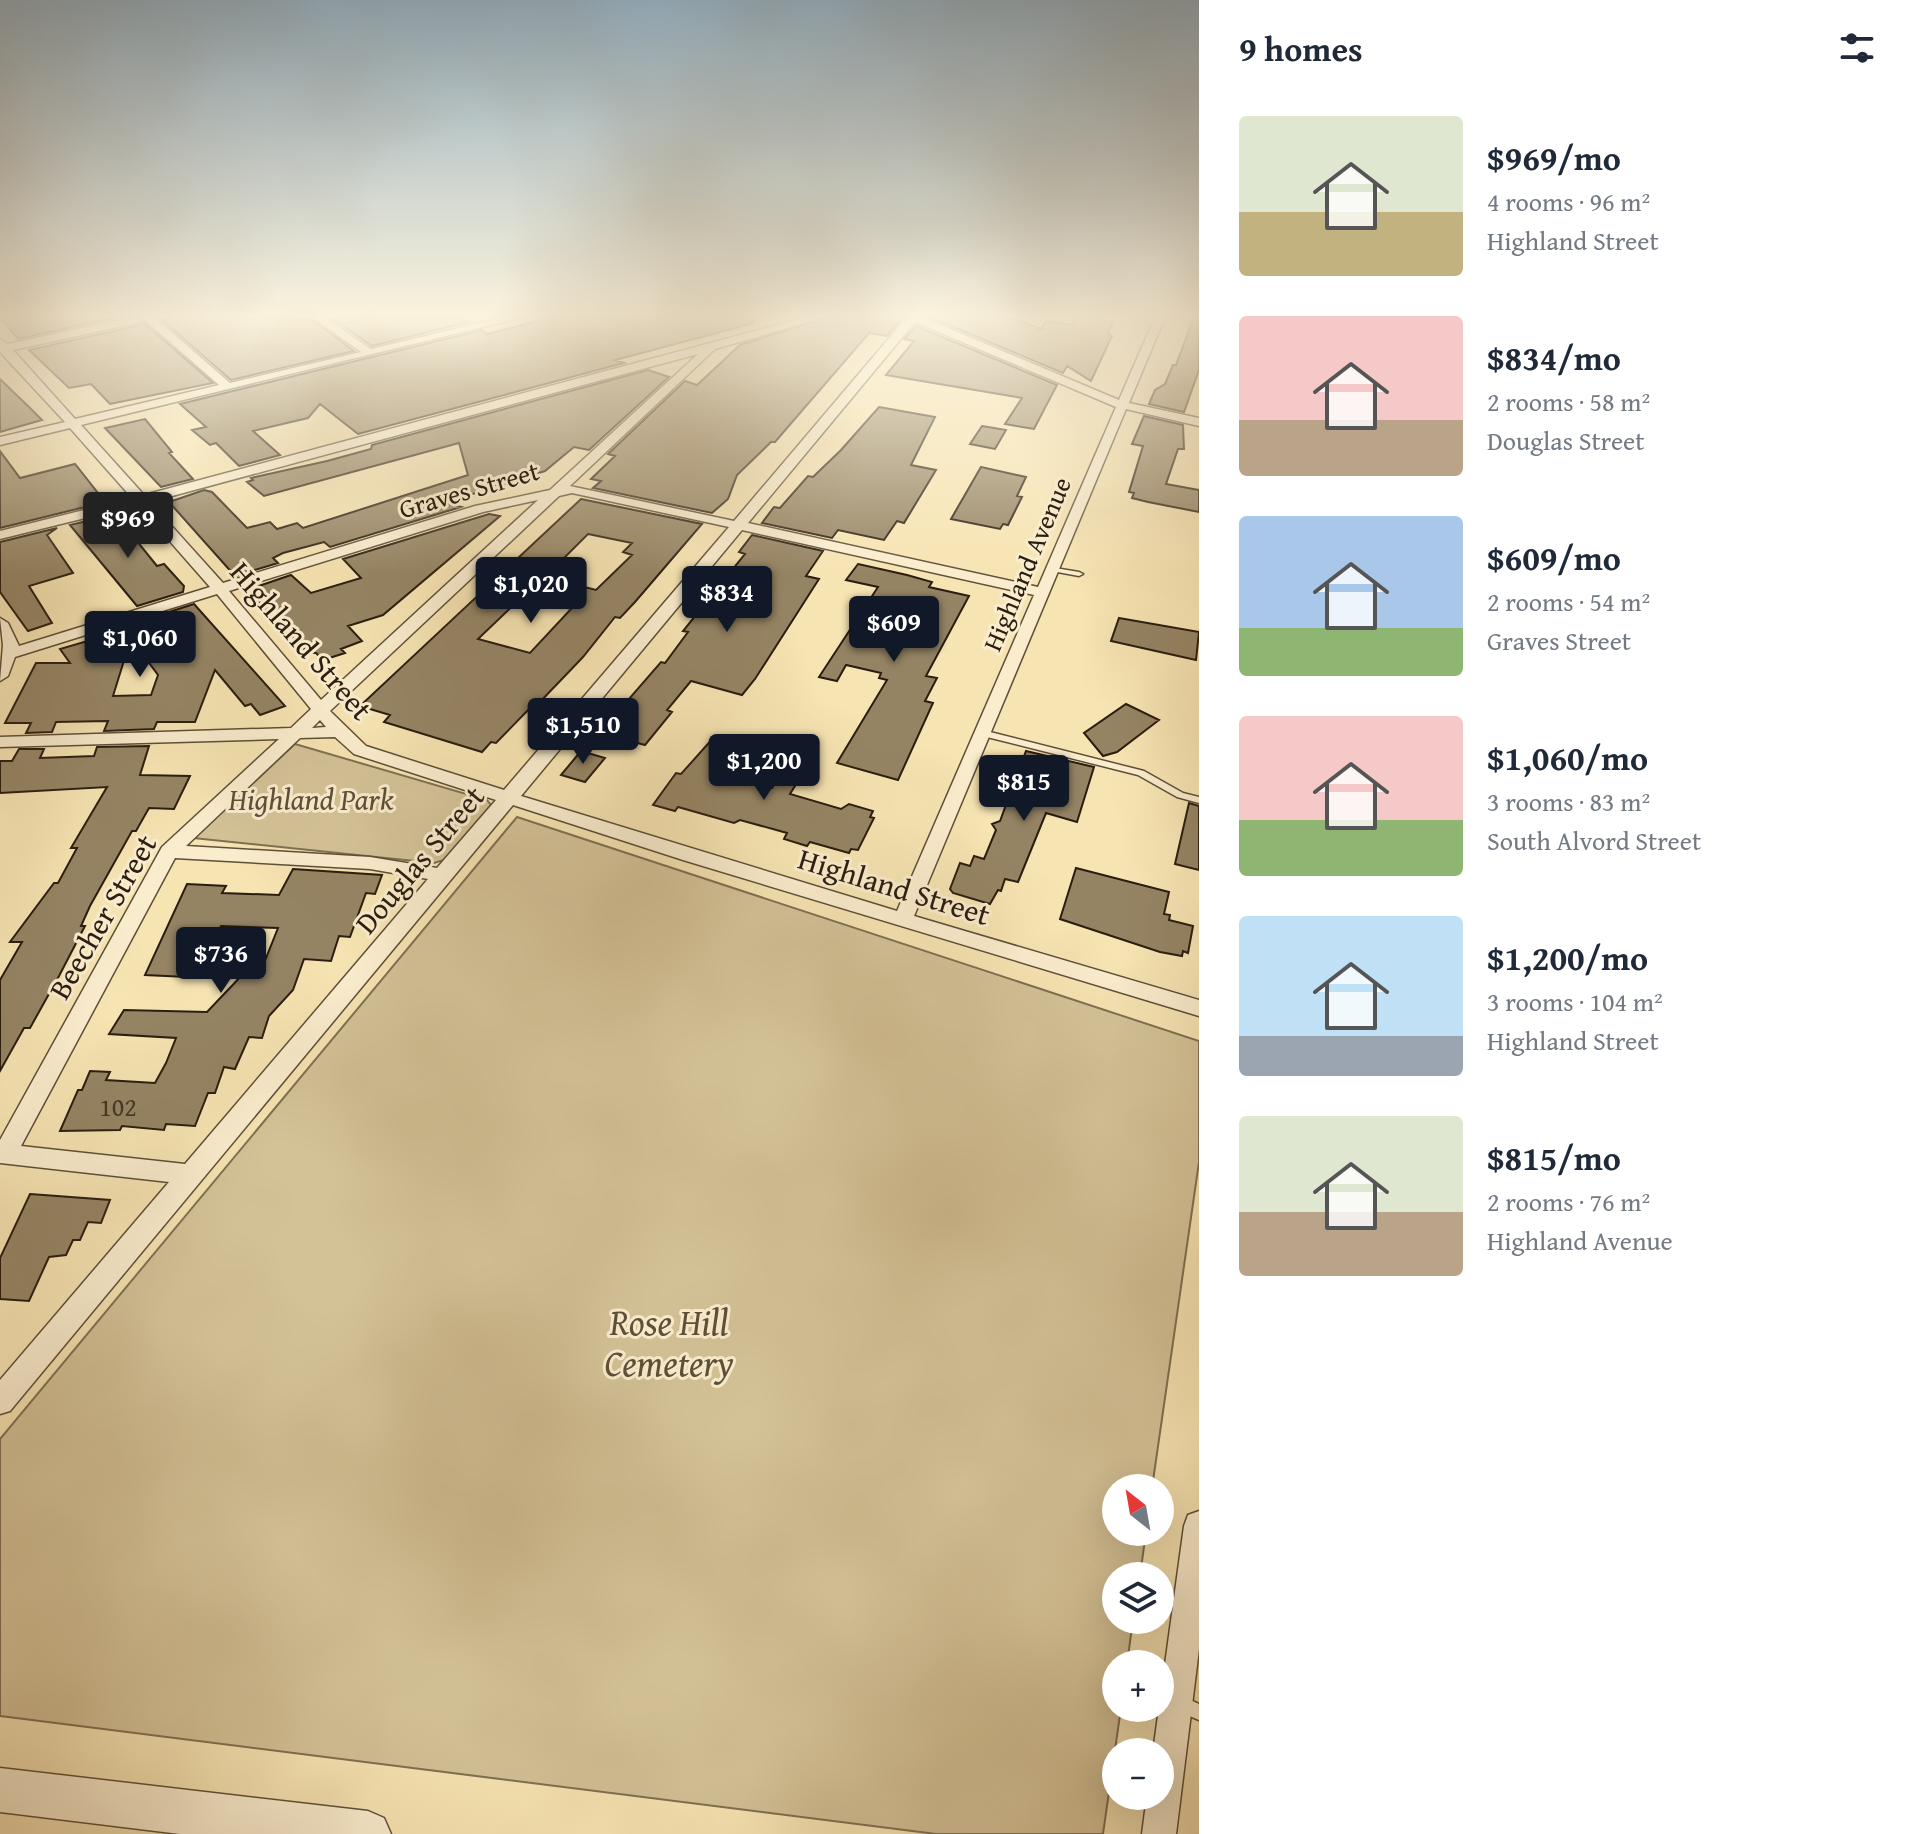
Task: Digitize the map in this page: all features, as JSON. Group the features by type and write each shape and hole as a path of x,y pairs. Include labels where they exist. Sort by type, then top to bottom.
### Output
{"street":[{"name":"Highland Street","path":"52,403 221,590 339,732 360,750 510,799 1199,1008"},
{"path":"0,441 162,403"},
{"path":"0,535 504,403"},
{"name":"Beecher Street","path":"3,1153 169,851 651,403"},
{"name":"Douglas Street","path":"0,1401 510,799 840,403"},
{"path":"1116,403 1199,422"},
{"name":"Highland Avenue","path":"903,919 1122,405"},
{"name":"Graves Street","path":"11,653 480,509 556,490 572,489 1042,592"},
{"path":"0,623 11,645 11,653 0,676"},
{"path":"0,742 339,732"},
{"path":"169,851 370,863 423,870 443,878"},
{"path":"3,1153 193,1175"},
{"path":"1159,1834 1188,1707 1199,1526"},
{"path":"0,1790 368,1834"}],"lane":[{"path":"1052,569 1079,574"},
{"path":"982,733 1141,773 1180,795 1199,800"}],"green space":[{"name":"Highland Park","path":"295,744 487,800 491,805 444,860 434,863 193,838"},
{"name":"Rose Hill Cemetery","path":"517,817 1199,1041 1199,1162 1154,1474 1102,1474 1102,1546 1144,1546 1142,1562 1102,1562 1102,1634 1131,1634 1129,1650 1102,1650 1102,1722 1119,1722 1117,1738 1102,1738 1102,1810 1106,1810 1103,1834 936,1834 0,1716 0,1439"}],"building":[{"path":"0,403 24,403 42,420 0,432"},
{"path":"476,403 358,434 320,404 308,418 253,431 280,455 239,466 216,443 210,445 192,430 206,427 180,404"},
{"path":"528,403 641,403 589,450 574,447 545,471 444,503 461,507 330,547 324,542 283,553 273,558 278,563 235,576 169,502 204,490 212,492 247,528 270,522 277,529 297,523 303,528 468,475 459,443 264,496 247,482 253,480 251,478 371,449 372,445"},
{"path":"662,403 809,403 775,442 771,442 737,475 728,499 712,513 593,488 601,481 591,479 615,456 608,454"},
{"path":"1019,403 1048,403 1034,429 1005,424"},
{"path":"1150,403 1187,403 1184,412"},
{"path":"879,407 935,417 911,465 936,470 904,523 897,521 884,540 838,530 832,538 762,523 774,507 780,508 808,476 813,477 841,450"},
{"path":"1144,416 1183,425 1184,449 1178,449 1166,484 1199,490 1199,512 1132,498 1134,493 1129,492 1143,446 1132,444"},
{"path":"145,419 172,452 169,453 193,479 161,487 105,428"},
{"path":"982,426 1006,430 995,449 970,444"},
{"path":"0,451 20,478 75,464 105,502 0,528"},
{"path":"981,467 1026,477 1017,496 1022,497 1008,525 1003,524 1000,529 951,519"},
{"path":"581,499 702,524 635,602 620,618 615,617 583,657 537,705 534,704 496,743 491,742 482,752 384,722 390,715 360,706","holes":["588,534 632,543 623,552 632,555 596,590 545,577","523,596 571,609 530,653 478,639"]},
{"path":"115,514 157,566 164,564 184,586 183,592 137,606 70,525"},
{"path":"489,514 500,516 383,615 348,626 362,641 341,649 345,653 323,660 316,653 307,652 247,590 291,575 311,593 361,578 343,559"},
{"path":"57,528 47,535 73,573 29,586 52,623 28,631 0,592 0,542"},
{"path":"752,535 823,551 806,576 819,579 755,679 742,695 691,681 667,710 672,712 645,745 604,734 628,700 661,662 665,663 688,632 683,631 745,554 739,552"},
{"path":"858,564 932,582 929,587 969,596 926,676 937,678 925,701 933,703 898,780 837,763 887,680 879,678 881,673 846,665 837,681 819,677 878,587 846,580"},
{"path":"194,604 285,706 260,715 251,704 245,706 215,670 195,722 157,722 154,729 104,731 108,721 56,722 52,732 26,733 31,723 5,723 36,663 70,663 60,649 115,633 127,651 113,696 151,695 158,675 138,648 164,639 147,619"},
{"path":"1119,618 1199,632 1196,660 1111,641"},
{"path":"1126,704 1159,720 1117,752 1103,756 1084,733"},
{"path":"715,736 738,744 714,772 772,788 789,759 808,765 790,794 841,809 849,804 873,811 870,817 874,818 858,850 851,849 849,853 810,842 807,846 784,839 787,833 740,820 734,823 678,807 675,811 653,805 676,773 681,774"},
{"path":"149,746 140,775 190,776 174,809 149,808 136,831 132,831 90,906 81,926 85,926 59,976 30,1028 24,1028 0,1071 0,980 22,942 10,942 54,883 58,883 77,848 71,848 107,787 0,793 0,761 12,761 19,749 44,749 40,758 94,756 97,747"},
{"path":"581,751 605,758 585,782 561,775"},
{"path":"1026,751 1094,767 1077,822 1046,813 1018,882 1005,879 1001,891 998,890 990,904 953,893 950,889 960,863 970,866 974,856 984,859 996,830 992,824 1000,821"},
{"path":"1189,803 1199,806 1199,870 1175,864"},
{"path":"1076,868 1169,892 1164,914 1170,915 1169,920 1193,926 1188,953 1183,951 1182,956 1160,952 1060,919"},
{"path":"293,869 382,875 375,894 366,893 350,937 339,936 331,961 304,959 293,990 269,1016 262,1038 249,1037 235,1069 224,1067 215,1093 208,1093 195,1126 166,1124 164,1130 122,1126 120,1130 60,1131 90,1071 110,1072 106,1080 155,1083 166,1063 176,1038 109,1034 124,1010 207,1012 244,973 258,978 278,928 221,926 217,936 203,936 187,977 145,975 187,884 226,886 222,893 279,895"},
{"path":"30,1194 110,1200 101,1223 88,1222 80,1240 73,1240 66,1255 49,1257 29,1301 0,1299 0,1258"}]}
